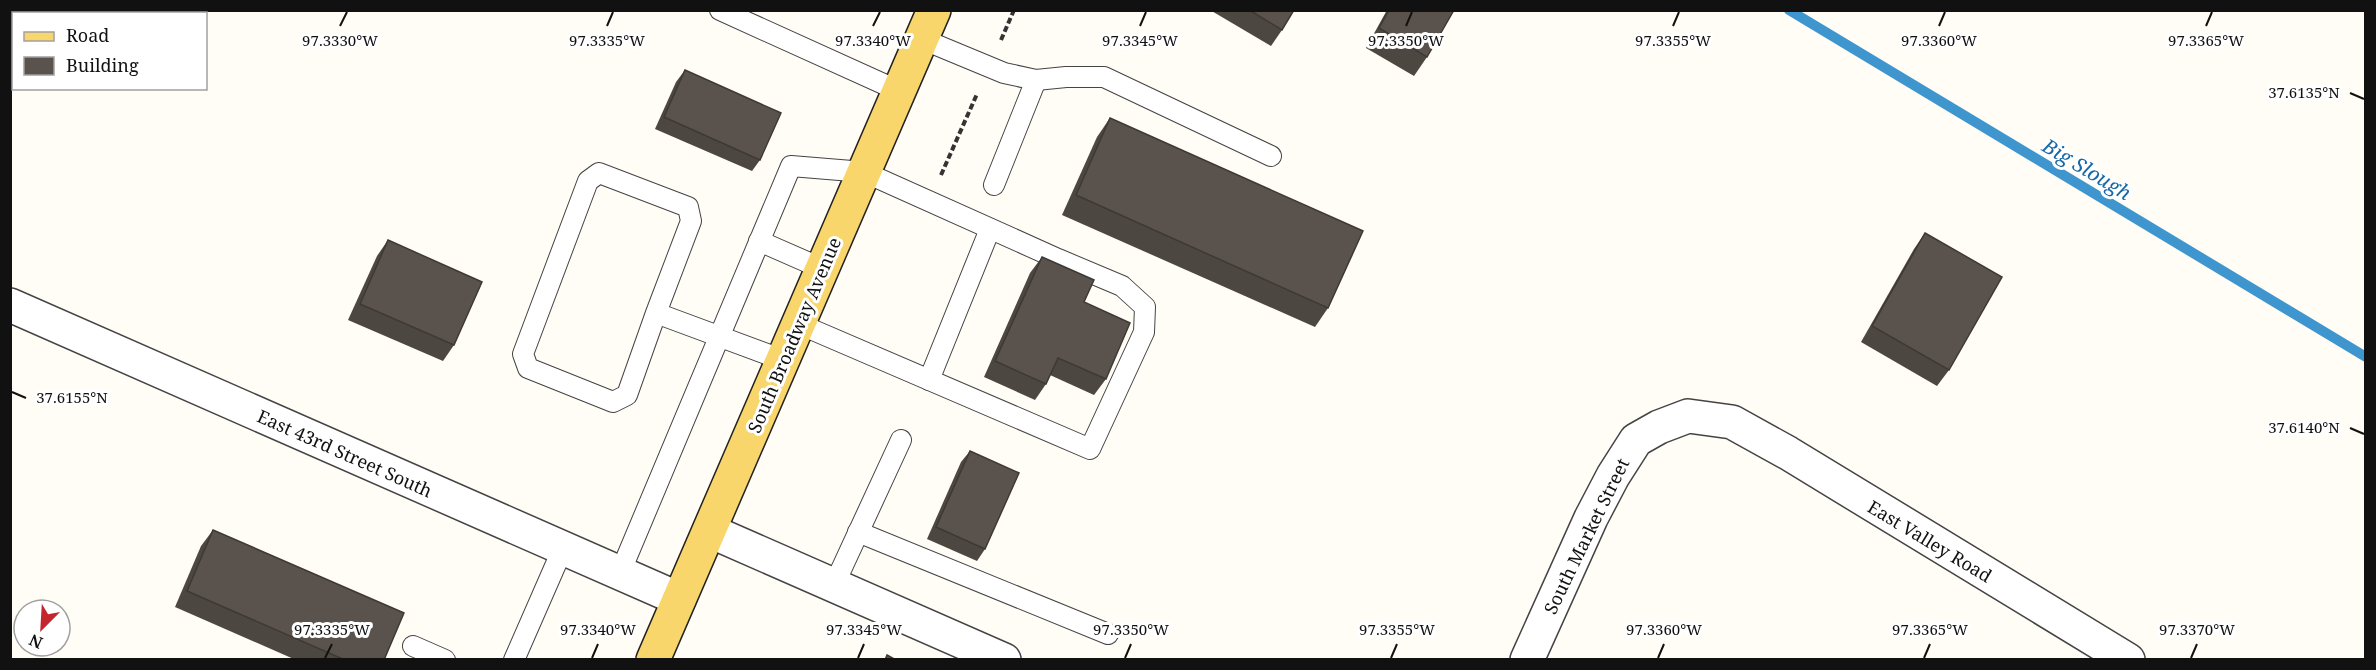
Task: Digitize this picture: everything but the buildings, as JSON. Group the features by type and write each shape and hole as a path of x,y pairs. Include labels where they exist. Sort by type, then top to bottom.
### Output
{"main road":[{"name":"South Broadway Avenue","path":"652,660 928,25"}],"street":[{"name":"East 43rd Street South","path":"10,305 680,599"},
{"name":"South Market Street","path":"1527,660 1591,518 1613,476 1636,440 1659,427 1688,416 1732,422"},
{"name":"East Valley Road","path":"1732,422 2128,660"},
{"path":"710,531 1004,660"}],"lane":[{"path":"720,10 899,91"},
{"path":"928,25 989,67 1036,80 1104,77 1270,156"},
{"path":"994,185 1036,80"},
{"path":"620,573 791,166 864,172 1122,286 1145,307 1144,332 1090,448 799,324"},
{"path":"599,173 688,207 691,221 656,312 627,395 613,402 528,368 523,354 588,181 599,173"},
{"path":"929,380 990,229"},
{"path":"759,241 823,269"},
{"path":"656,312 783,360"},
{"path":"834,585 901,440"},
{"path":"858,532 1108,634"},
{"path":"514,660 563,548"},
{"path":"413,646 445,660"}],"path":[{"path":"939,180 1014,10"}],"waterway":[{"name":"Big Slough","path":"1789,10 2366,357"}]}
